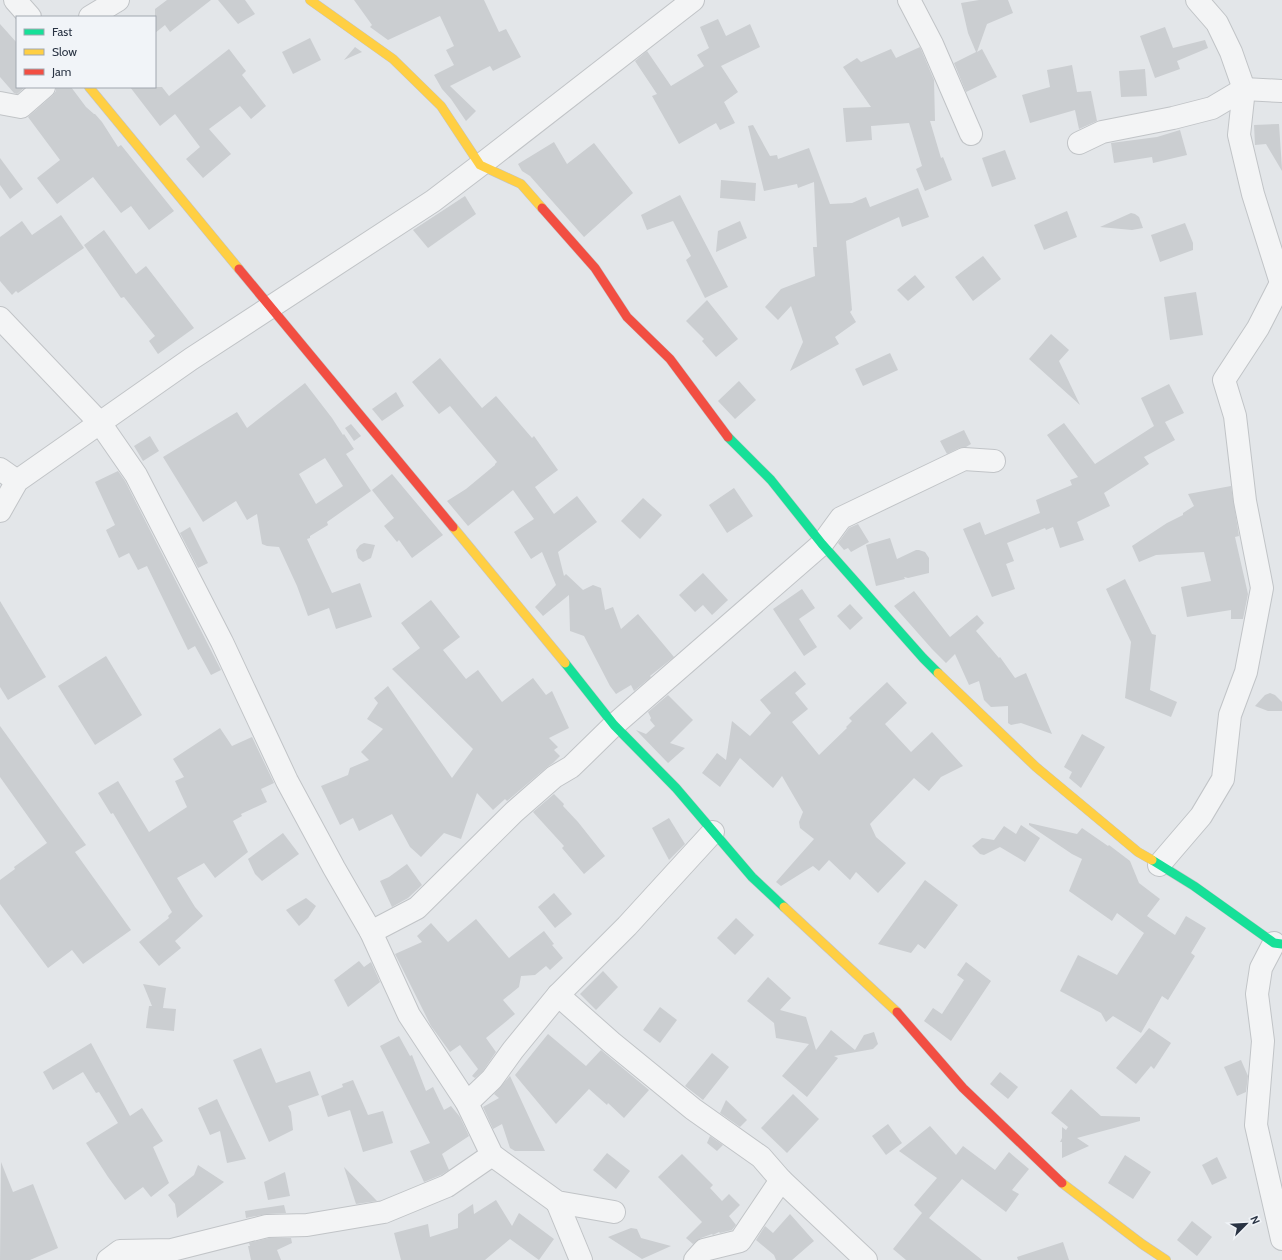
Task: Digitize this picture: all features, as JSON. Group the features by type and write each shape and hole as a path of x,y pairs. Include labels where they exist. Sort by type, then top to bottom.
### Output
{"street":[{"path":"15,0 29,16"},
{"path":"92,16 118,0"},
{"path":"310,0 393,59 441,106 480,165 521,184 595,268 627,317 670,359 732,442 771,480 822,544 923,658 1036,767 1138,852 1194,886 1278,943 1261,968 1257,994 1263,1041 1256,1125 1282,1239"},
{"path":"0,512 8,475 100,422 191,360 433,201 693,0"},
{"path":"909,0 932,44 971,134"},
{"path":"1159,865 1201,816 1223,779 1230,715 1246,672 1257,620 1262,588 1245,501 1235,416 1224,380 1258,328 1281,282 1253,194 1239,136 1244,89 1231,52 1216,23 1197,0"},
{"path":"0,103 21,107 43,88"},
{"path":"90,88 589,692 614,725 676,788 752,877 891,1005 963,1088 1058,1180 1142,1244 1166,1260"},
{"path":"1079,143 1102,132 1173,118 1212,108 1244,89 1282,91"},
{"path":"0,318 100,422 136,476 222,642 287,781 334,868 371,932 409,1015 467,1103 492,1155 557,1202 614,1212"},
{"path":"371,932 417,908 514,812 554,777 571,767 614,725 822,544 841,518 964,459 994,461"},
{"path":"467,1103 492,1079 513,1050 558,995 627,926 714,832"},
{"path":"558,995 611,1042 693,1109 762,1156 781,1180 866,1260"},
{"path":"108,1260 120,1251 172,1250 267,1226 307,1225 384,1212 447,1186 492,1155"},
{"path":"695,1260 704,1250 740,1241 781,1180"},
{"path":"557,1202 581,1260"}],"building":[{"path":"167,0 211,0 170,32 165,25 156,32 155,9"},
{"path":"218,0 245,0 255,14 238,24"},
{"path":"354,0 484,0 499,32 506,29 521,57 493,71 490,66 450,86 476,111 466,121 442,89 434,75 454,65 446,50 454,46 440,16 388,40 370,27 372,25"},
{"path":"979,0 1008,0 1013,13 987,24 977,52 982,49 997,77 966,92 954,63 976,52 968,33 961,3"},
{"path":"718,19 726,36 750,24 760,47 721,66 738,92 724,102 735,123 720,130 716,123 679,144 652,96 657,94 635,61 647,51 671,86 704,66 697,55 709,48 700,27"},
{"path":"0,24 16,42 16,88 24,88 17,94 14,93 0,77"},
{"path":"1165,27 1173,48 1205,40 1208,48 1177,61 1180,69 1155,78 1140,36"},
{"path":"310,38 321,60 293,74 282,52"},
{"path":"355,47 362,52 344,60"},
{"path":"920,47 934,80 935,121 930,121 941,158 943,157 952,180 925,191 916,169 922,166 909,123 871,126 872,140 846,142 843,108 871,107 843,67 857,58 861,62 891,49 896,58"},
{"path":"229,49 246,71 242,75 266,106 251,119 240,106 209,129 231,154 203,178 186,159 200,147 175,114 160,126 131,88 162,87 169,96"},
{"path":"1072,65 1077,92 1091,91 1097,121 1079,129 1075,110 1030,123 1022,95 1050,87 1047,70"},
{"path":"1145,69 1147,96 1121,97 1119,71"},
{"path":"56,88 72,88 86,107 102,122 118,147 121,145 174,211 149,230 131,206 121,213 93,177 57,204 37,178 60,160 28,117 56,91"},
{"path":"1279,124 1282,171 1266,144 1255,145 1254,125"},
{"path":"753,125 770,156 777,155 778,159 809,148 830,204 852,203 866,197 870,207 918,188 929,217 902,227 899,217 846,241 852,310 850,312 856,322 835,337 839,344 790,371 803,342 791,306 778,320 765,307 781,289 815,276 813,247 817,247 814,182 798,188 797,184 764,191 748,126"},
{"path":"1180,130 1187,155 1153,163 1152,157 1114,163 1111,143 1157,137"},
{"path":"554,142 567,164 594,143 633,193 584,237 530,176 522,171 518,164"},
{"path":"1005,150 1016,179 992,187 982,158"},
{"path":"0,158 23,189 10,199 0,185"},
{"path":"721,180 756,183 755,201 720,198"},
{"path":"680,195 728,287 705,298 686,260 691,256 673,221 647,230 641,215"},
{"path":"465,196 476,214 428,248 413,230"},
{"path":"1067,211 1077,237 1044,250 1034,225"},
{"path":"1131,213 1139,217 1143,228 1132,230 1100,227"},
{"path":"61,215 84,248 18,293 16,291 12,295 0,281 0,237 22,221 32,235"},
{"path":"740,221 747,238 716,252 718,231"},
{"path":"1185,223 1193,243 1193,250 1160,262 1151,235"},
{"path":"104,230 136,274 146,266 194,328 158,354 149,341 155,336 124,297 121,298 84,245"},
{"path":"983,256 1001,279 973,301 955,277"},
{"path":"915,275 925,287 908,301 897,290"},
{"path":"1196,292 1203,335 1170,340 1164,297"},
{"path":"707,300 738,339 716,357 702,341 704,339 686,321"},
{"path":"1051,334 1069,350 1059,361 1080,405 1029,359"},
{"path":"890,353 898,370 863,386 855,369"},
{"path":"440,358 482,408 496,396 532,438 534,436 558,470 535,487 554,514 577,496 597,522 558,552 564,576 566,574 583,590 593,585 601,588 605,610 613,607 621,629 638,614 674,657 634,691 631,685 616,694 610,686 584,636 570,631 569,595 543,616 535,607 556,585 542,552 531,559 514,532 534,519 513,490 468,526 447,501 466,489 497,462 450,406 439,414 412,382"},
{"path":"739,381 756,400 735,419 718,401"},
{"path":"305,383 354,449 346,454 371,491 327,522 328,525 307,539 332,593 360,583 372,617 336,629 329,608 308,616 297,586 279,547 262,544 257,514 247,520 236,501 203,522 163,457 237,412 247,428","holes":["325,458 343,486 316,504 299,474"]},
{"path":"1169,384 1184,413 1165,422 1175,440 1144,457 1149,464 1104,493 1110,506 1077,522 1084,540 1060,548 1053,527 1046,530 1045,528 1007,543 1014,561 1006,564 1015,589 992,597 963,529 980,522 985,535 1040,513 1036,500 1072,485 1070,480 1078,477 1047,435 1064,423 1095,464 1154,426 1141,398"},
{"path":"396,392 404,406 382,421 372,409"},
{"path":"351,424 361,436 354,441 345,428"},
{"path":"964,430 971,444 947,454 940,441"},
{"path":"150,436 159,451 143,461 134,446"},
{"path":"118,471 125,481 221,670 211,675 195,646 188,650 147,566 138,570 129,553 119,558 106,530 115,525 95,482"},
{"path":"392,474 443,535 412,558 399,540 397,542 384,526 394,518 372,490"},
{"path":"1231,486 1239,536 1235,537 1248,594 1243,619 1231,619 1231,610 1187,617 1181,587 1211,581 1204,552 1156,555 1139,562 1132,546 1167,523 1183,515 1183,513 1194,506 1188,494"},
{"path":"734,488 753,516 727,533 709,505"},
{"path":"643,498 662,515 640,539 621,521"},
{"path":"858,524 869,542 851,552 848,548 844,550 838,543 849,528"},
{"path":"190,527 208,563 198,568 180,533"},
{"path":"890,538 897,559 916,550 925,552 929,558 929,573 908,578 904,577 905,579 876,586 866,545"},
{"path":"364,543 375,545 371,558 363,562 358,558 356,550"},
{"path":"703,573 728,600 712,615 703,605 695,612 679,595"},
{"path":"1125,579 1152,634 1156,635 1150,690 1177,702 1171,717 1125,698 1131,642 1106,589"},
{"path":"802,589 815,608 799,619 817,647 804,656 773,609"},
{"path":"914,591 950,637 977,615 984,623 976,631 999,658 1000,657 1015,678 1026,673 1052,734 1021,723 1011,725 1008,723 1008,706 991,707 984,700 979,681 969,685 955,654 946,663 932,649 894,606"},
{"path":"431,600 460,637 443,650 466,679 478,670 502,702 533,678 546,695 552,691 569,728 549,738 558,747 554,750 560,756 553,763 507,801 505,799 493,810 477,793 461,839 444,833 421,857 410,847 392,814 359,831 353,818 340,825 321,786 348,775 350,768 369,760 361,752 383,729 367,719 378,703 374,698 388,686 452,778 473,749 392,669 420,648 401,623"},
{"path":"0,601 46,677 8,700 0,687"},
{"path":"850,604 863,618 850,630 837,616"},
{"path":"106,656 142,715 95,745 58,686"},
{"path":"795,671 806,684 795,693 808,709 792,722 819,755 847,728 846,727 852,721 849,718 887,682 907,703 885,724 911,752 932,732 963,766 941,777 929,791 914,778 870,824 876,837 906,863 878,893 856,872 850,880 829,860 819,871 813,866 781,886 776,882 814,839 800,828 799,822 803,812 782,776 773,788 740,758 720,787 702,773 717,753 726,760 732,721 750,736 771,713 760,700"},
{"path":"1270,693 1275,695 1282,702 1282,711 1268,711 1255,706 1265,695"},
{"path":"668,695 693,720 670,743 685,748 668,763 636,730 646,734 655,726 650,720 651,718 648,712"},
{"path":"0,726 86,845 75,852 131,930 83,964 72,950 48,968 0,904 0,880 15,869 14,867 47,843 0,777"},
{"path":"220,728 232,746 252,737 274,783 261,789 267,802 241,814 242,816 233,821 248,852 215,878 204,863 177,878 195,907 203,916 175,941 181,948 159,966 139,942 169,918 168,916 172,912 113,813 111,814 98,793 118,781 149,832 187,807 175,781 184,777 173,759"},
{"path":"1082,734 1105,747 1081,788 1069,778 1072,772 1064,767"},
{"path":"554,794 564,804 563,806 605,856 584,874 562,848 564,846 533,812"},
{"path":"669,818 685,844 669,860 652,828"},
{"path":"1029,823 1077,834 1082,828 1108,846 1109,845 1130,861 1139,883 1160,899 1147,916 1175,935 1186,916 1206,928 1191,953 1195,956 1168,1000 1162,996 1141,1033 1113,1016 1106,1022 1101,1013 1060,991 1078,955 1117,975 1144,933 1117,913 1112,921 1069,891 1082,859 1029,825"},
{"path":"1021,825 1040,838 1025,862 1000,847 984,855 980,854 972,846 982,838 994,840 1004,826 1016,834"},
{"path":"283,833 299,854 262,881 255,874 248,859"},
{"path":"407,864 422,885 408,898 392,907 380,881 389,877"},
{"path":"925,880 958,905 925,949 918,944 911,953 878,944"},
{"path":"554,893 572,914 555,928 538,907"},
{"path":"306,898 316,906 308,918 299,926 286,910"},
{"path":"736,918 754,935 735,955 717,938"},
{"path":"476,919 509,958 544,931 554,944 552,945 563,958 550,970 546,966 535,975 521,976 519,987 503,1000 515,1014 486,1038 496,1052 483,1071 475,1078 472,1076 478,1069 460,1045 450,1052 431,1026 395,954 422,942 417,936 431,923 448,942"},
{"path":"359,961 364,967 371,962 380,982 348,1007 334,980"},
{"path":"966,962 991,981 951,1041 924,1021 933,1008 942,1014 964,980 957,975"},
{"path":"603,971 618,987 596,1010 580,994"},
{"path":"768,977 791,998 780,1010 806,1017 816,1050 831,1030 855,1050 864,1035 874,1032 878,1044 873,1049 834,1056 838,1058 807,1097 782,1076 809,1044 776,1038 774,1023 747,1001"},
{"path":"143,984 166,988 163,1008 176,1009 174,1031 146,1028 149,1006 152,1006"},
{"path":"660,1007 677,1020 660,1043 643,1030"},
{"path":"1149,1028 1171,1043 1154,1069 1151,1066 1136,1084 1116,1068"},
{"path":"548,1034 586,1066 601,1050 649,1090 624,1118 608,1103 607,1105 589,1089 556,1124 515,1075"},
{"path":"399,1036 410,1056 412,1055 426,1091 433,1087 444,1110 451,1106 460,1117 469,1136 442,1154 449,1170 424,1182 410,1151 430,1143 380,1046"},
{"path":"91,1043 130,1116 142,1108 163,1141 153,1147 169,1183 151,1197 143,1187 125,1200 86,1143 118,1123 99,1092 96,1093 83,1072 53,1090 43,1072"},
{"path":"261,1048 276,1083 310,1071 319,1095 288,1106 291,1112 293,1130 269,1142 233,1060"},
{"path":"712,1053 729,1067 703,1100 685,1086"},
{"path":"1241,1060 1248,1076 1246,1092 1237,1096 1224,1067"},
{"path":"1000,1072 1018,1087 1008,1099 990,1084"},
{"path":"510,1076 545,1151 515,1151 510,1148 502,1124 493,1129 483,1107 499,1098 494,1094"},
{"path":"353,1080 368,1115 383,1111 393,1143 363,1152 350,1110 328,1117 321,1096 343,1087 342,1084"},
{"path":"1071,1089 1101,1116 1140,1117 1140,1121 1077,1138 1089,1146 1062,1158 1062,1142 1060,1142 1062,1138 1062,1127 1066,1130 1068,1127 1051,1113"},
{"path":"793,1094 819,1119 787,1153 761,1128"},
{"path":"217,1099 246,1159 227,1163 220,1131 210,1135 198,1108"},
{"path":"726,1100 747,1120 740,1127 720,1113"},
{"path":"888,1124 902,1143 886,1155 872,1136"},
{"path":"930,1126 956,1155 963,1146 995,1170 1009,1152 1029,1169 1012,1190 1019,1194 1006,1212 962,1179 929,1218 982,1260 906,1260 893,1249 922,1213 914,1205 937,1178 899,1151"},
{"path":"710,1136 723,1145 717,1151 707,1143"},
{"path":"607,1153 630,1171 616,1189 593,1170"},
{"path":"682,1154 713,1185 710,1188 722,1201 729,1194 740,1205 729,1216 736,1225 732,1230 712,1234 701,1238 693,1244 686,1238 702,1222 658,1177"},
{"path":"1125,1155 1151,1172 1133,1199 1108,1183"},
{"path":"1217,1157 1227,1178 1212,1185 1202,1165"},
{"path":"1,1162 13,1192 33,1184 58,1248 30,1260 0,1260"},
{"path":"198,1165 224,1182 177,1218 175,1204 168,1195 194,1175"},
{"path":"344,1167 377,1201 356,1204"},
{"path":"285,1172 290,1196 268,1200 264,1182"},
{"path":"496,1200 512,1226 519,1213 554,1239 539,1260 510,1239 485,1260 401,1260 394,1233 428,1224 430,1237 458,1228 458,1214 473,1204 474,1214"},
{"path":"284,1205 286,1213 267,1214 246,1218 245,1211"},
{"path":"790,1214 814,1241 792,1260 776,1260 774,1255 756,1240 765,1226 773,1233"},
{"path":"1192,1221 1212,1237 1197,1256 1177,1240"},
{"path":"631,1228 637,1229 641,1238 671,1246 642,1259 608,1237"},
{"path":"269,1238 291,1238 292,1243 277,1250 281,1260 251,1260 248,1246 250,1246 249,1243"},
{"path":"1063,1242 1069,1260 1018,1260 1017,1257"}],"traffic: fast":[{"path":"728,437 771,480 822,544 938,673"},
{"path":"565,663 614,725 676,788 752,877 784,907"},
{"path":"1152,860 1194,886 1274,943 1282,944"}],"traffic: slow":[{"path":"310,0 393,59 441,106 480,165 521,184 542,208"},
{"path":"90,88 239,269"},
{"path":"453,527 565,663"},
{"path":"938,673 1036,767 1138,852 1152,860"},
{"path":"784,907 897,1012"},
{"path":"1062,1183 1142,1244 1166,1260"}],"traffic: jam":[{"path":"542,208 595,268 627,317 670,359 728,437"},
{"path":"239,269 453,527"},
{"path":"897,1012 963,1088 1062,1183"}]}
